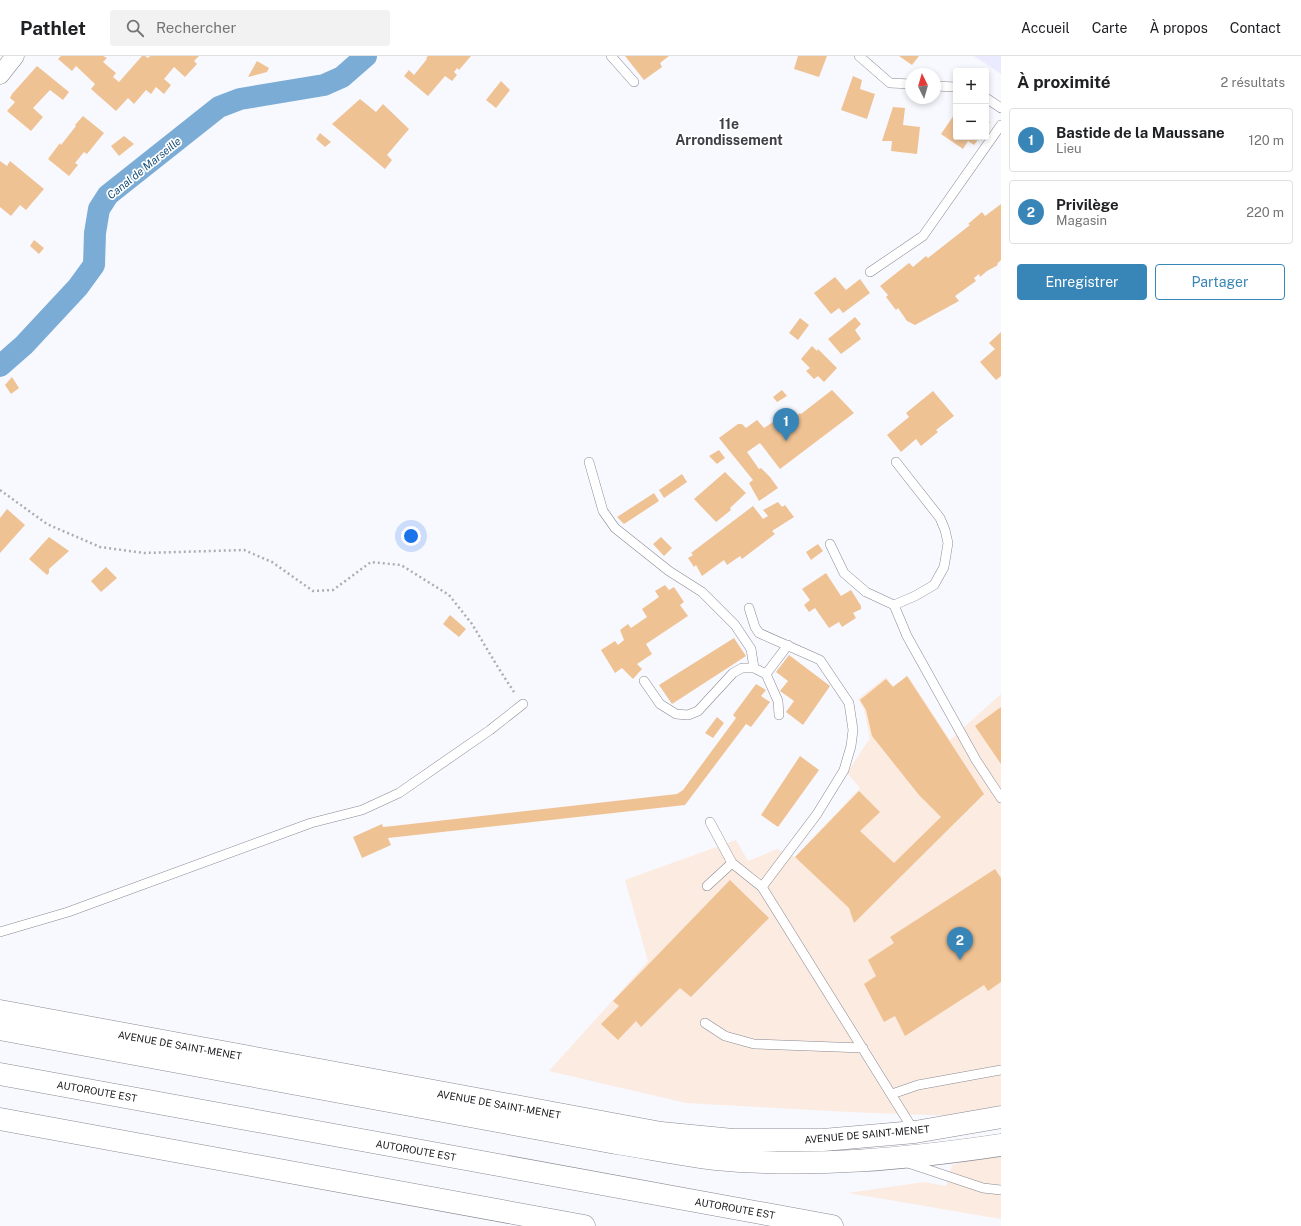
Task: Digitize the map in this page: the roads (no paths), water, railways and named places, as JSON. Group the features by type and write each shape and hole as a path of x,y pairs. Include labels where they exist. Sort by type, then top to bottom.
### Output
{"main road":[{"name":"AVENUE DE SAINT-MENET","path":"0,1011 661,1133 733,1140 822,1140 915,1132 1001,1117"},
{"name":"AVENUE DE SAINT-MENET","path":"0,1029 616,1143 715,1158 791,1163 891,1158 1001,1146"},
{"name":"AUTOROUTE EST","path":"0,1074 832,1226"},
{"path":"0,1119 584,1226"}],"street":[{"path":"0,75 15,56"}],"lane":[{"path":"611,56 634,82"},
{"path":"859,56 890,83 905,84"},
{"path":"941,86 953,87"},
{"path":"989,100 1001,108"},
{"path":"870,272 923,236 1001,125"},
{"path":"589,462 603,511 615,528 669,571 702,592 735,625 751,649 754,668"},
{"path":"894,605 915,596 934,585 944,567 948,544 945,530 940,518 896,462"},
{"path":"830,544 844,573 866,592 894,605 907,636 972,753 1001,798"},
{"path":"749,608 755,627 759,633 820,660 849,703 853,730 851,746 844,770 816,814 762,887"},
{"path":"766,674 788,645"},
{"path":"644,681 660,704 676,714 688,715 698,711 733,673 742,668 754,668 766,674 778,701 779,715"},
{"path":"0,932 68,912 311,823 362,810 400,793 490,730 523,704"},
{"path":"710,822 732,863 762,887 915,1132"},
{"path":"707,886 732,863"},
{"path":"705,1023 725,1036 754,1044 863,1048"},
{"path":"892,1094 918,1085 1001,1070"},
{"path":"891,1158 983,1188 1001,1190"}],"waterway":[{"name":"Canal de Marseille","path":"0,366 24,345 78,287 94,265 95,233 99,209 108,195 219,107 240,99 324,85 342,77 366,56"}],"place":[{"name":"Bastide de la Maussane","path":"786,441"},
{"name":"Privilège","path":"960,960"}],"district":[{"name":"11e Arrondissement","path":"729,132"}]}
